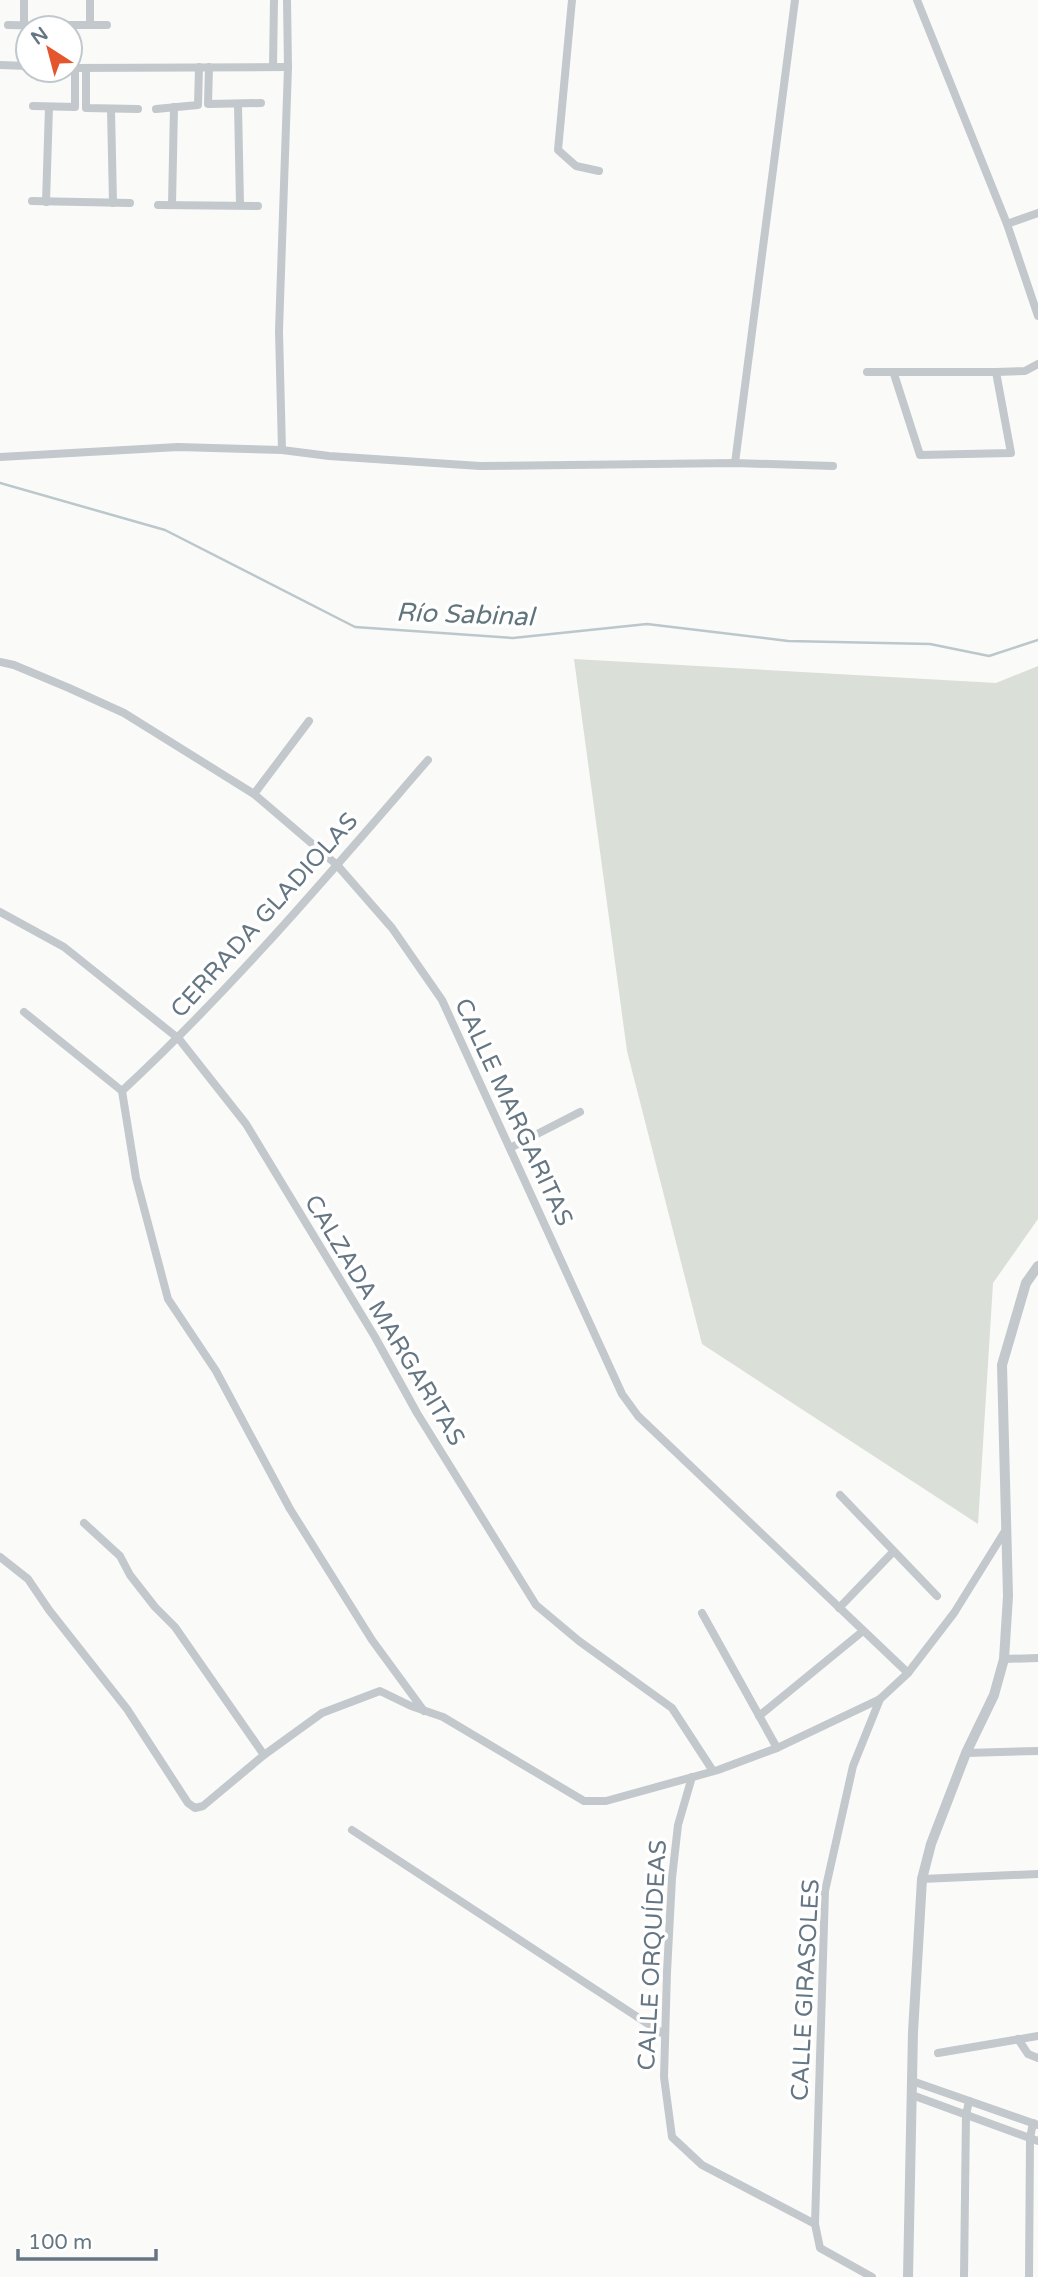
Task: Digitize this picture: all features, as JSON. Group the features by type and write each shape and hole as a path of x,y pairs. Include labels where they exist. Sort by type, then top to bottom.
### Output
{"street":[{"path":"90,0 90,24"},
{"path":"273,67 274,0"},
{"path":"282,450 279,318 288,68 287,0"},
{"path":"572,0 558,150 576,166 599,171"},
{"path":"735,463 795,0"},
{"path":"917,0 1007,224 1038,316"},
{"path":"8,25 14,25"},
{"path":"84,25 107,25"},
{"path":"156,109 198,105 199,67"},
{"path":"209,67 208,104 261,103"},
{"path":"138,109 86,108 86,68 288,68"},
{"path":"33,106 75,107 73,84"},
{"path":"238,105 240,205"},
{"path":"46,202 49,107"},
{"path":"172,205 174,107"},
{"path":"111,109 113,203"},
{"path":"32,201 130,203"},
{"path":"158,205 258,206"},
{"path":"1007,224 1038,213"},
{"path":"867,372 996,372 1025,370 1038,364"},
{"path":"894,374 920,456 1011,453 996,372"},
{"path":"0,457 178,447 282,450 329,456 480,466 735,463 833,466"},
{"name":"CALLE MARGARITAS","path":"0,662 58,683 124,713 254,794 337,865 392,928 442,999 622,1394 638,1416 908,1673"},
{"path":"254,794 309,721"},
{"name":"CERRADA GLADIOLAS","path":"122,1091 179,1039 428,760"},
{"name":"CALZADA MARGARITAS","path":"0,912 64,947 179,1039 246,1124 375,1337 417,1413 536,1605 579,1641 672,1708 712,1770"},
{"path":"24,1012 122,1091 136,1178 168,1299 216,1371 290,1509 324,1564 372,1640 424,1711"},
{"path":"510,1148 580,1112"},
{"path":"908,2277 912,2081 922,1879 931,1844 966,1753 994,1695 1004,1659 1008,1597 1002,1366 1027,1283 1038,1266"},
{"path":"840,1495 937,1596"},
{"path":"84,1523 120,1556 130,1575 175,1628 264,1755"},
{"path":"0,1557 28,1579 127,1709 188,1803 195,1808 204,1806 264,1755 323,1713 380,1691 443,1717 584,1801 606,1801 692,1777 777,1748 880,1699 908,1673 954,1614 1005,1531"},
{"path":"839,1608 893,1552"},
{"path":"702,1613 777,1748"},
{"path":"759,1716 863,1631"},
{"path":"1004,1659 1038,1658"},
{"name":"CALLE GIRASOLES","path":"872,2277 820,2248 815,2224 825,1891 853,1766 880,1699"},
{"path":"966,1753 1038,1751"},
{"name":"CALLE ORQUÍDEAS","path":"692,1777 678,1825 672,1878 664,2077 672,2137 702,2165 815,2224"},
{"path":"352,1830 665,2035"},
{"path":"922,1879 1038,1874"},
{"path":"938,2053 1038,2036"},
{"path":"1018,2039 1028,2054 1038,2058"},
{"path":"912,2081 1036,2124 1029,2277"},
{"path":"912,2095 1034,2140"},
{"path":"964,2277 966,2115 969,2101"}],"shaded area":[{"path":"574,659 996,683 1038,666 1038,1219 993,1283 978,1524 702,1344 627,1051"}],"waterway":[{"name":"Río Sabinal","path":"0,483 165,530 355,627 513,638 647,624 788,641 930,644 989,656 1038,640"}]}
